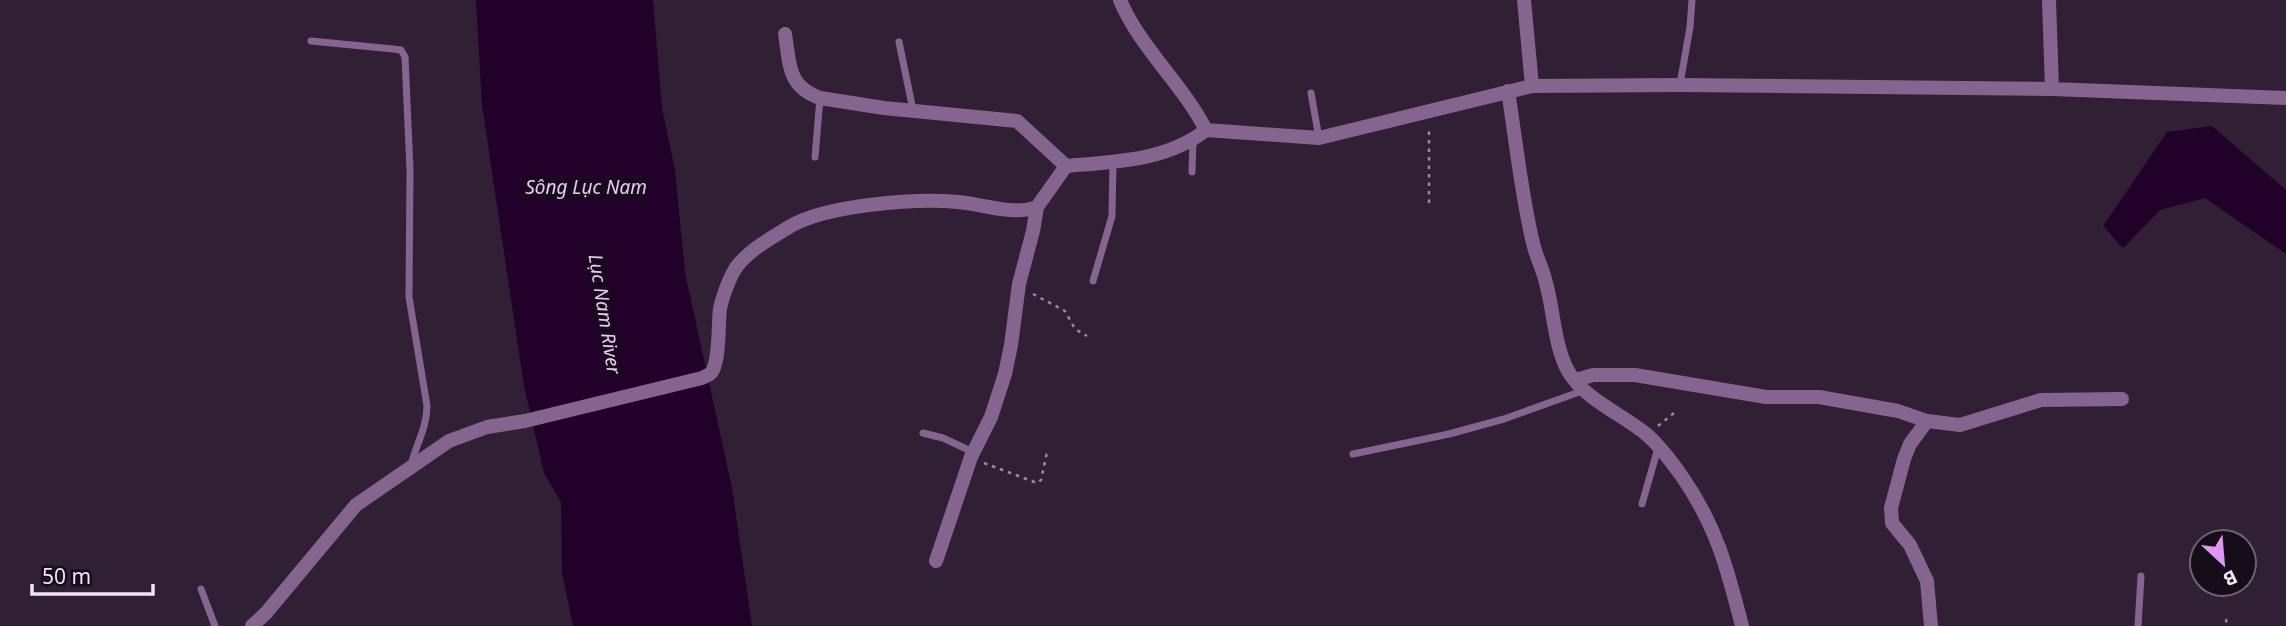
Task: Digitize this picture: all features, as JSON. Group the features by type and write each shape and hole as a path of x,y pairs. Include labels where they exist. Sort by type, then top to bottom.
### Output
{"street":[{"path":"1120,0 1132,25 1178,85 1206,130"},
{"path":"1524,0 1532,86"},
{"path":"2049,0 2052,89"},
{"path":"785,34 795,82 802,90 820,98 1017,121 1066,166"},
{"path":"936,561 972,455 991,417 1005,374 1012,345 1020,284 1037,206 1066,166 1168,151 1193,140 1206,130 1319,138 1532,86 2052,89 2286,98"},
{"path":"1508,91 1518,168 1533,245 1546,283 1560,348 1568,371 1611,410 1647,435 1670,460 1701,504 1726,564 1742,626"},
{"path":"252,626 266,613 356,505 457,437 487,427 525,421 702,378 711,373 715,363 720,306 735,269 760,245 793,224 826,214 900,201 953,201 1019,211 1037,206"},
{"path":"1581,385 1593,375 1634,375 1766,397 1819,397 1898,411 1927,421 1960,425 2041,400 2122,399"},
{"path":"1927,421 1910,444 1891,508 1892,523 1909,545 1927,582 1931,626"}],"lane":[{"path":"1680,85 1692,0"},
{"path":"311,41 401,50 405,57 410,170 409,297 427,415 410,469"},
{"path":"899,42 913,110"},
{"path":"1311,93 1319,138"},
{"path":"816,157 820,98"},
{"path":"1192,173 1193,140"},
{"path":"1094,281 1112,216 1113,161"},
{"path":"1353,454 1485,424 1581,385"},
{"path":"923,433 943,438 972,455"},
{"path":"1642,504 1658,447"},
{"path":"2138,626 2141,576"},
{"path":"201,589 215,626"}],"path":[{"path":"1429,111 1429,203"},
{"path":"1020,284 1065,311 1075,329 1087,336"},
{"path":"1647,435 1674,414"},
{"path":"972,455 1037,484 1041,480 1047,452"},
{"path":"2226,619 2228,626"}],"water":[{"name":"Sông Lục Nam","path":"476,0 653,0 662,108 675,170 685,273 732,488 752,626 573,626 562,572 561,502 544,473 524,386 482,105"},
{"path":"2212,126 2286,190 2286,254 2205,198 2160,210 2123,248 2103,226 2167,132"}],"water label":[{"name":"Lục Nam River","path":"605,314"}]}
